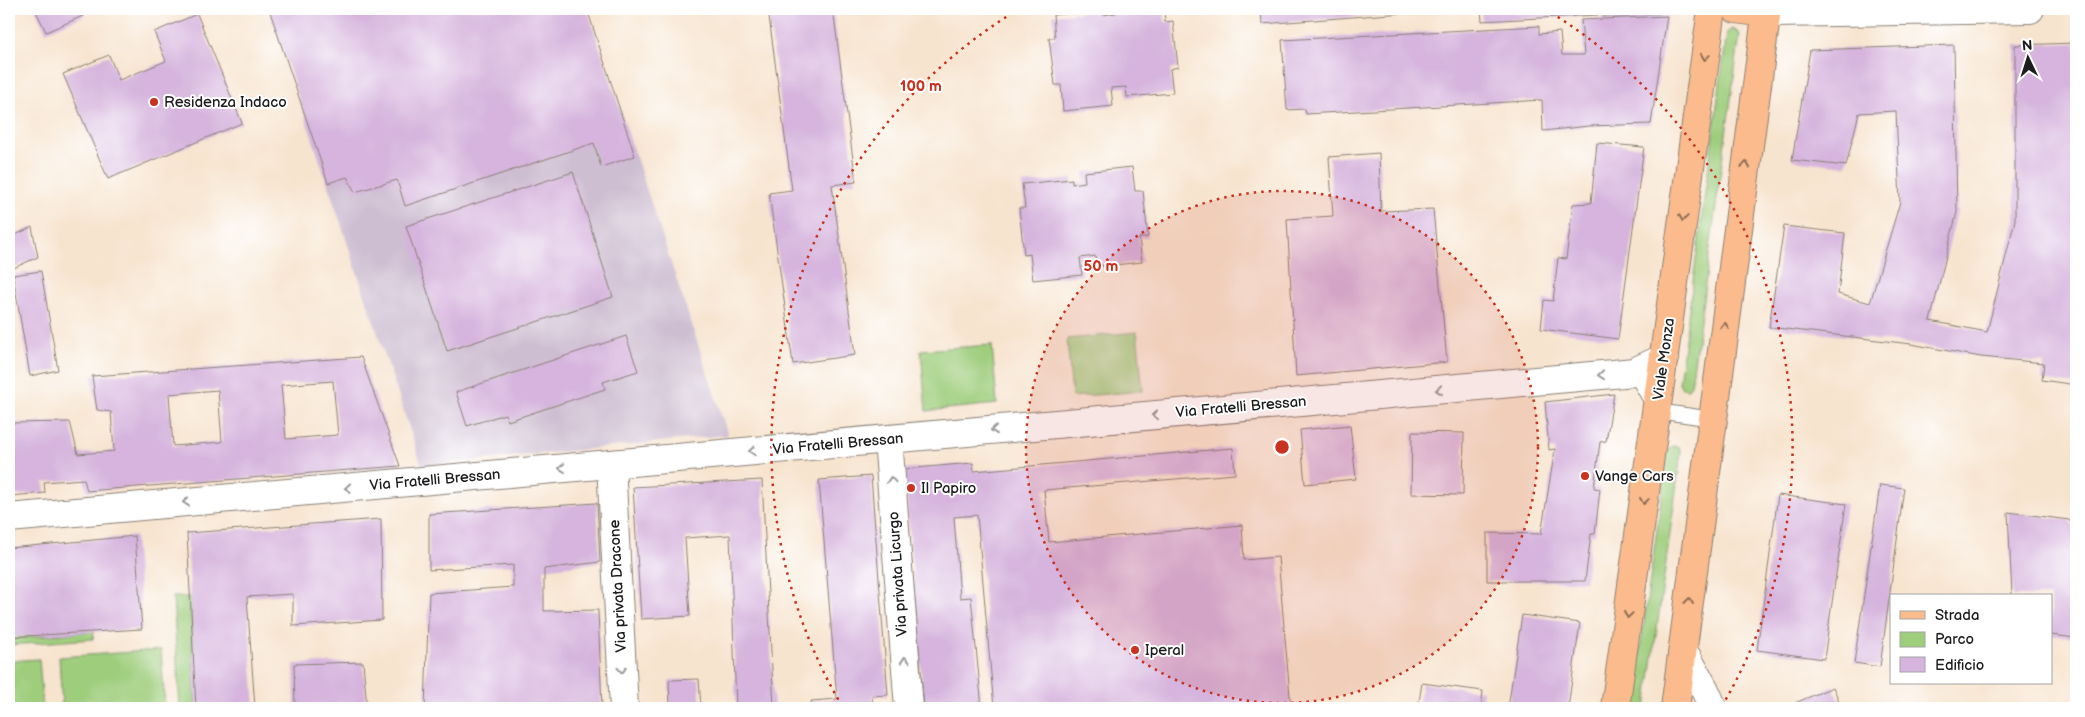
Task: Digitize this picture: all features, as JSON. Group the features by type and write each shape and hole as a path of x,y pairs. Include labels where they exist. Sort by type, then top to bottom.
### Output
{"main road":[{"name":"Viale Monza","path":"1615,708 1712,9"},
{"path":"1674,708 1767,11 1736,9"}],"street":[{"path":"1767,11 2030,9"},
{"name":"Via Fratelli Bressan","path":"9,518 1634,372 1664,358"},
{"name":"Via privata Licurgo","path":"888,439 909,708"},
{"name":"Via privata Dracone","path":"611,464 624,708"},
{"path":"1683,650 1713,708"}],"lane":[{"path":"1634,372 1656,411 1713,419"}],"shaded area":[{"path":"269,9 587,9 728,435 422,466"}],"green space":[{"path":"1605,9 1662,9 1661,16 1605,19"},
{"path":"1731,29 1740,34 1691,385 1688,389 1682,388 1679,383 1727,33"},
{"path":"1137,332 1143,391 1072,397 1067,339"},
{"path":"992,345 997,404 926,411 921,350"},
{"path":"1673,446 1679,447 1681,453 1646,708 1632,708 1668,450"},
{"path":"173,597 190,597 196,708 180,708"},
{"path":"94,631 93,639 9,645 9,639"},
{"path":"161,650 165,708 62,708 59,657"},
{"path":"39,659 43,708 9,708 9,661"}],"building":[{"path":"35,9 82,9 85,15 46,32"},
{"path":"269,9 587,9 635,156 601,167 594,143 405,206 397,180 355,192 347,177 328,183"},
{"path":"768,9 833,9 856,182 832,185 855,355 793,364 769,193 792,190"},
{"path":"1115,9 1164,9 1165,22 1173,21 1178,67 1170,69 1173,93 1127,97 1126,87 1111,88 1113,106 1063,111 1061,85 1055,85 1049,38 1055,38 1053,15 1103,10 1103,15 1116,13"},
{"path":"1261,9 1442,9 1442,10 1262,24"},
{"path":"1481,9 1598,9 1598,15 1482,21"},
{"name":"Residenza Indaco","path":"197,14 242,123 108,179 63,74 109,55 119,80 166,61 154,32"},
{"path":"1667,16 1651,124 1589,126 1543,131 1542,100 1306,114 1305,109 1287,110 1282,40 1539,26 1539,34 1560,32 1562,55 1584,55 1581,20"},
{"path":"2076,43 2076,385 2042,380 2044,363 1981,357 1911,344 1769,327 1784,226 1845,233 1838,294 1870,303 1900,202 1896,111 1859,113 1846,166 1792,160 1810,50 1954,45 1957,212 1930,321 1987,332 2015,220 2015,45"},
{"path":"1597,143 1644,147 1618,339 1541,329 1544,300 1553,301 1558,258 1566,259 1573,204 1591,203"},
{"path":"1379,153 1381,211 1433,209 1447,362 1296,376 1287,219 1333,216 1329,157"},
{"path":"1132,167 1135,191 1143,191 1148,237 1139,238 1142,262 1096,267 1095,256 1080,258 1082,275 1033,280 1030,254 1024,255 1019,208 1025,208 1022,184 1072,179 1072,184 1085,182 1084,172"},
{"path":"573,172 613,297 447,351 406,226"},
{"path":"32,227 38,257 9,270 9,238"},
{"path":"41,271 58,370 30,376 13,275"},
{"path":"626,336 638,371 603,382 605,389 508,421 505,414 467,426 456,392"},
{"path":"361,357 400,466 87,491 84,479 44,482 45,493 9,496 9,423 70,422 78,454 114,451 111,412 97,410 92,376","holes":["333,381 338,435 286,439 281,385","218,390 222,442 173,446 169,394"]},
{"path":"1614,394 1606,441 1600,442 1594,488 1600,489 1595,534 1591,534 1585,581 1487,581 1487,533 1541,534 1555,449 1549,450 1545,402"},
{"path":"1350,425 1356,479 1305,484 1300,430"},
{"path":"1412,432 1464,433 1463,495 1411,494"},
{"path":"1233,448 1235,474 1044,490 1049,542 1242,525 1244,560 1278,557 1291,708 994,708 977,515 954,517 960,598 971,597 982,708 924,708 904,469 973,463 974,471"},
{"path":"871,476 888,695 872,696 873,708 812,708 811,701 837,699 819,480"},
{"path":"762,480 774,708 736,708 730,535 685,538 690,616 641,619 633,487"},
{"path":"1880,485 1904,488 1880,667 1854,663"},
{"path":"1778,495 1846,504 1824,659 1757,650"},
{"path":"597,503 600,562 544,569 544,611 598,610 602,708 425,708 429,593 513,587 513,565 429,570 429,514"},
{"path":"2008,512 2069,520 2076,530 2076,638 2052,635 2052,594 2012,594"},
{"path":"381,519 382,620 293,626 293,594 247,597 255,708 196,708 187,533"},
{"path":"135,536 142,629 9,637 9,548"},
{"path":"1522,615 1580,623 1568,708 1508,708"},
{"path":"363,662 367,708 295,708 294,664"},
{"path":"699,679 701,708 670,708 669,680"},
{"path":"1422,683 1483,691 1481,708 1418,708"},
{"path":"1833,687 1842,708 1783,708"}],"place":[{"name":"Residenza Indaco","path":"154,102"},
{"name":"Vange Cars","path":"1585,476"},
{"name":"Il Papiro","path":"911,488"},
{"name":"Iperal","path":"1135,650"}]}
